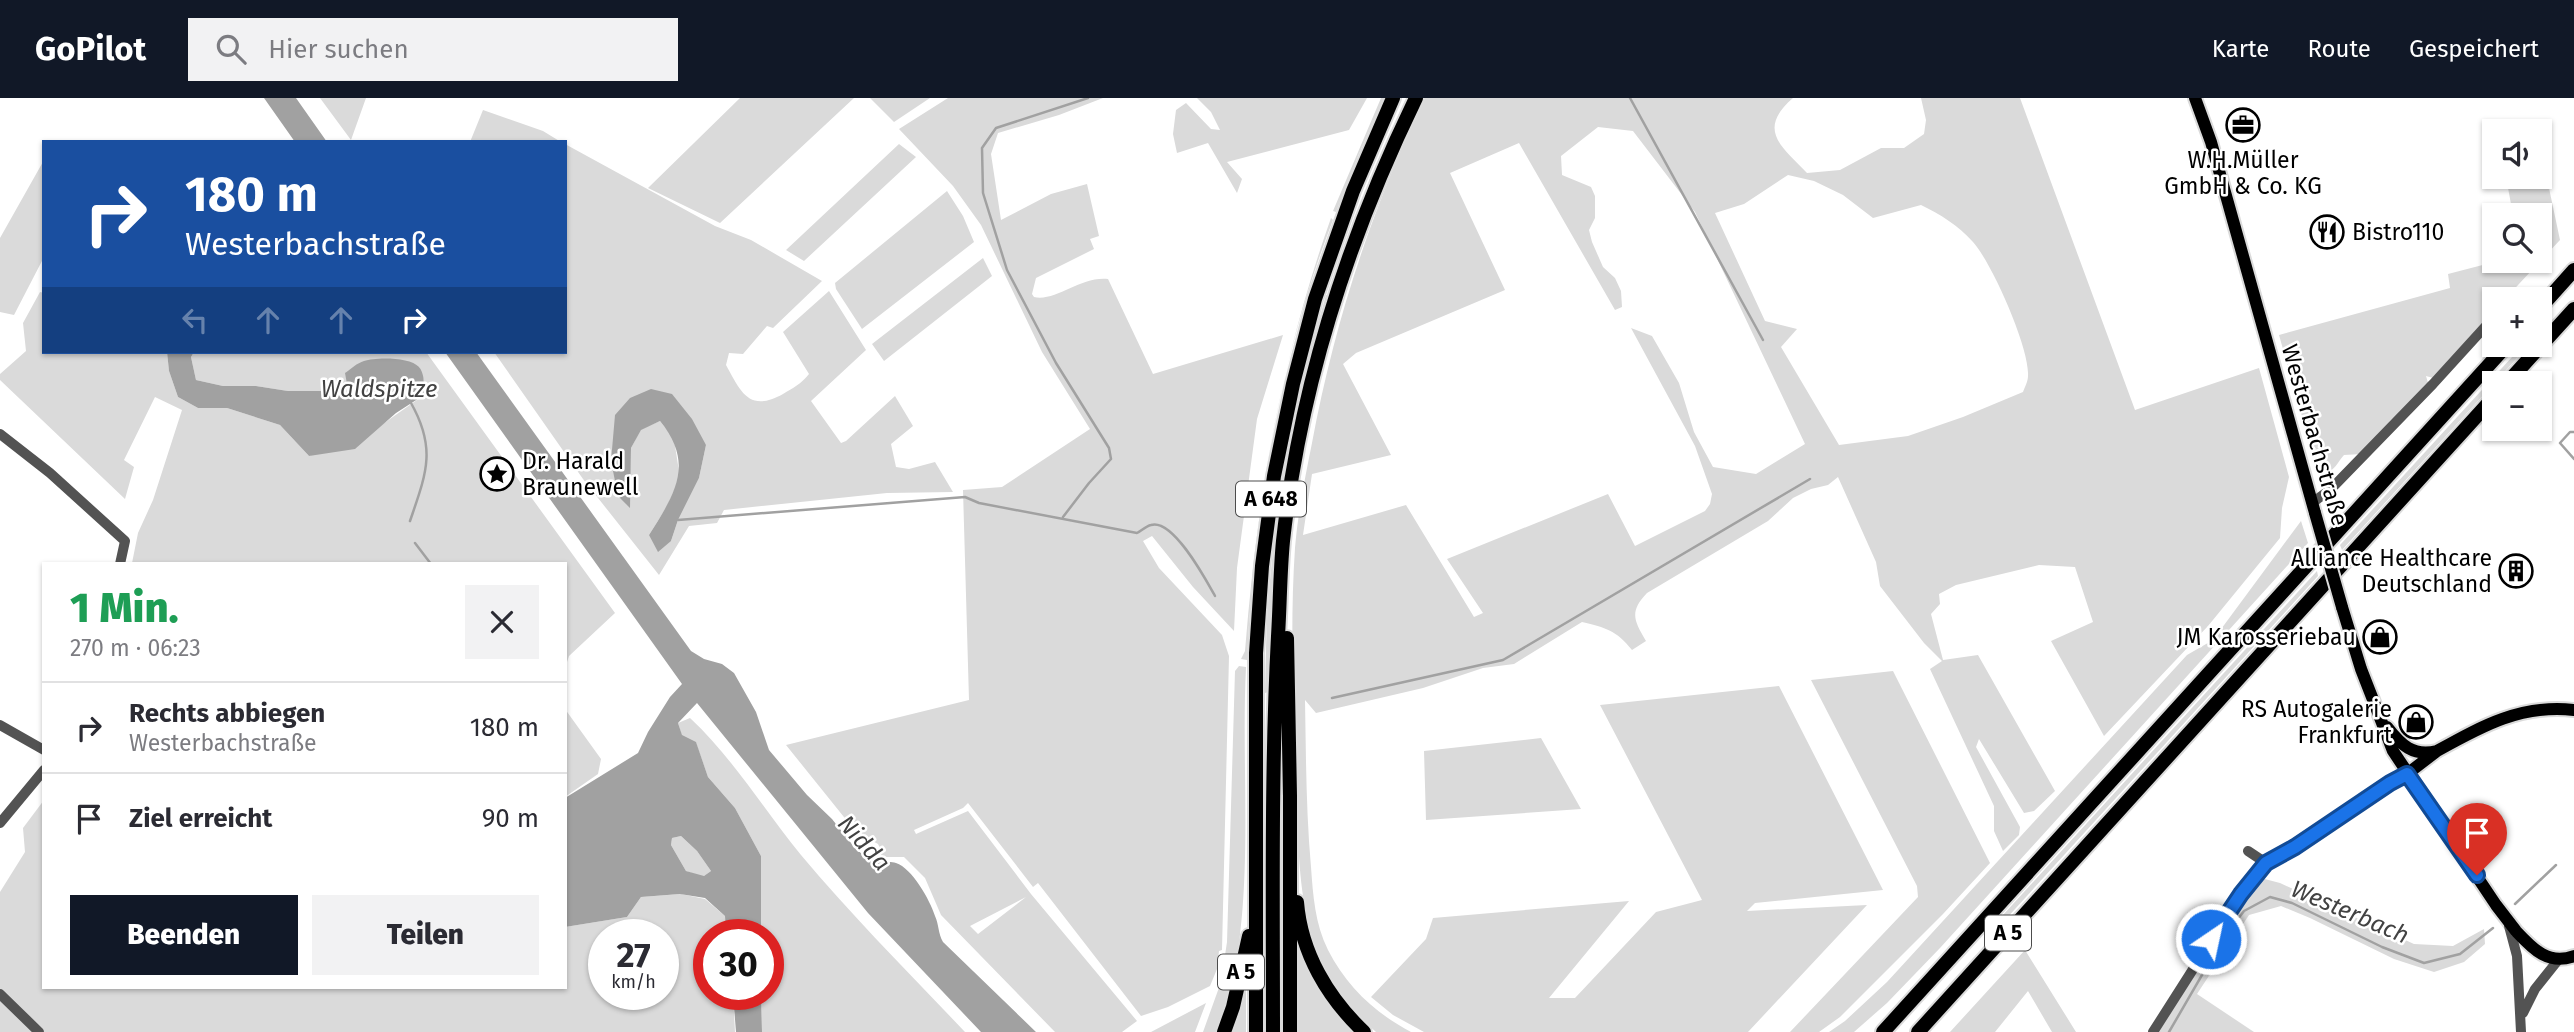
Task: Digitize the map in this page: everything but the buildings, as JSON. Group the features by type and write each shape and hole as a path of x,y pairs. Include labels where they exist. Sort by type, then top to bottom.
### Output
{"highway":[{"name":"A 648","path":"1256,1032 1256,653 1262,566 1274,476 1293,384 1315,299 1353,191 1393,98"},
{"name":"A 648","path":"1273,1032 1274,706 1283,542 1293,475 1306,404 1337,288 1360,222 1416,98"},
{"path":"2552,295 2574,270"},
{"path":"2518,371 2574,309"},
{"name":"A 5","path":"1883,1032 2496,357"},
{"name":"A 5","path":"1919,1032 2482,410"},
{"name":"A 648","path":"1283,542 1290,796 1290,1032"},
{"name":"A 648","path":"1290,796 1301,928 1322,981 1335,1001 1364,1032"},
{"name":"A 5","path":"1224,1032 1233,1007 1255,911"},
{"path":"1873,1032 1893,1018"}],"main road":[{"name":"Westerbachstraße","path":"2195,98 2364,677 2393,751 2506,919"},
{"name":"Westerbachstraße","path":"2203,98 2210,142"},
{"path":"2407,774 2437,751 2516,713 2552,707 2574,710"},
{"path":"2382,722 2396,739 2409,749 2423,753 2437,751"},
{"path":"2506,919 2539,953 2560,959 2574,956"}],"street":[{"path":"2314,508 2482,330"},
{"path":"0,433 50,473 125,541 120,562"},
{"path":"0,725 42,749"},
{"path":"0,823 42,772"},
{"path":"2153,1032 2234,905 2266,863 2407,774"},
{"path":"2248,850 2266,863"},
{"name":"Westerbachstraße","path":"2506,919 2517,956 2521,1032"},
{"name":"Westerbachstraße","path":"2521,1020 2529,998 2560,959"},
{"path":"0,994 39,1032"}],"shaded area":[{"path":"320,98 366,98 351,140"},
{"path":"740,98 854,98 720,223 648,188"},
{"path":"870,98 930,98 894,122"},
{"path":"948,98 1103,98 1059,115 998,133 991,154 1001,220 1051,194 1087,184 1099,236 1090,239 1094,249 1036,278 1032,294 1034,297 1051,296 1088,281 1108,279 1153,374 1283,335 1257,419 1237,568 1234,631 1193,587 1152,536 1143,541 1159,568 1222,635 1229,656 1222,950 1219,951 1217,969 1210,986 1168,1007 1141,1016 1038,883 1033,887 968,803 963,808 914,830 916,834 968,811 1031,894 1137,1021 1122,1032 1055,1032 941,915 925,878 904,857 881,857 878,844 856,832 786,745 969,700 963,490 1002,487 1090,429 1042,352 981,225 953,186 899,129","holes":["1026,897 978,934 970,926"]},
{"path":"1197,98 1367,98 1349,130 1227,162 1242,179 1237,193 1208,143 1177,153 1173,134 1176,110 1186,103 1211,129 1220,130 1211,112"},
{"path":"1381,98 1384,98 1336,212 1333,211"},
{"path":"1425,98 1793,98 1782,109 1775,129 1782,146 1807,173 1840,170 1881,148 1904,148 1924,134 1926,120 1921,98 2020,98 2135,410 2259,368 2289,477 2282,508 2280,538 2208,626 2104,736 2051,641 2093,622 2075,567 2039,565 1956,585 1939,594 1940,604 1931,614 1943,660 1978,655 2055,791 2034,811 2024,813 1979,739 1976,747 2020,827 2019,835 2003,851 1994,831 1994,806 1930,669 1942,661 1924,643 1880,586 1876,562 1838,477 1828,485 1811,489 1793,498 1768,521 1647,593 1635,616 1646,641 1632,650 1610,631 1582,622 1514,664 1483,668 1423,688 1316,713 1305,700 1309,846 1320,930 1328,950 1353,987 1374,1007 1411,1032 1376,1032 1349,1005 1329,976 1315,946 1306,914 1299,847 1292,661 1293,576 1302,495 1331,354 1372,224","holes":["1598,127 1633,131 1695,212 1805,444 1756,474 1713,467 1694,432 1679,383 1652,336 1631,328 1695,446 1712,494 1710,504 1705,511 1635,546 1608,494 1447,559 1483,613 1474,617 1406,505 1303,535 1312,474 1391,455 1343,364 1356,353 1505,290 1450,173 1519,143 1615,310 1622,307 1621,291 1615,278 1603,267 1592,242 1589,230 1595,218 1595,196 1591,187 1562,175 1561,156","1788,175 1814,181 1843,195 1873,218 1921,205 1961,230 1973,242 1990,268 2016,327 2027,363 2028,378 2023,392 1908,436 1839,445 1781,347 1797,329 1765,321 1715,213 1744,204"]},
{"path":"483,110 543,131 558,140 471,140"},
{"path":"899,144 916,157 804,261 786,250"},
{"path":"567,145 715,226 751,240 822,281 773,328 767,326 743,354 729,353 726,365 736,384 747,397 762,401 797,386 809,374 783,332 829,291 866,350 811,401 841,443 895,396 913,426 891,444 896,467 909,469 935,462 953,492 887,493 724,510 717,523 689,526 659,575 583,479 495,354 567,354","holes":["630,398 706,445 699,478 678,520 671,541 649,535 680,478 674,439 660,421 641,429 631,448 629,507"]},
{"path":"42,164 42,261 14,315 0,312 0,238"},
{"path":"2508,189 2549,189 2560,240 2552,249 2552,203 2511,203"},
{"path":"947,191 963,216 974,242 862,329 836,289 835,283"},
{"path":"1331,218 1333,220 1314,273 1284,379 1313,272"},
{"path":"983,258 992,276 884,361 872,344"},
{"path":"2482,265 2482,273 2529,273 2516,287 2482,287 2482,325 2433,378 2426,376 2429,386 2362,454 2344,455 2332,470 2321,470 2316,466 2279,335 2450,288 2448,274"},
{"path":"42,292 42,354 167,354 169,371 178,397 198,408 227,408 280,425 309,456 380,426 424,395 424,381 419,367 349,396 327,396 321,391 223,386 196,380 191,357 193,354 427,354 615,613 569,656 567,662 567,562 132,562 138,533 153,500 182,410 155,397 124,460 134,467 125,499 0,380 0,374 26,351 23,323"},
{"path":"1326,295 1329,296 1274,572 1268,692 1265,693 1269,594 1279,508 1299,400"},
{"path":"2512,357 2518,357 2505,371 2499,371"},
{"path":"2482,390 2482,397 2342,550 2340,545"},
{"path":"1262,499 1250,604 1247,660 1241,659 1245,651 1256,540"},
{"path":"2301,521 2308,543 1940,948 1887,1003 1854,1032 1829,1032 1845,1021 1887,982 2187,655 2213,640"},
{"path":"2317,571 2318,576 2005,920 2002,916"},
{"path":"1239,666 1246,667 1245,852 1239,944 1231,989 1218,1032 1203,1032 1221,982 1227,942 1235,671"},
{"path":"1893,671 1990,863 1840,1017 1819,1032 1790,1032 1918,897 1917,886 1811,680"},
{"path":"1779,686 1883,890 1755,903 1747,911 1867,905 1748,1032 1424,1032 1393,1015 1371,997 1426,939 1433,918 1629,901 1549,998 1575,998 1656,912 1702,900 1600,705"},
{"path":"567,712 601,759 598,774 567,796"},
{"path":"690,718 706,734 821,878 965,1032 762,1032 761,1010 784,1010 784,919 761,919 761,856 735,808 708,777 696,743 682,736 678,723"},
{"path":"1541,738 1581,809 1426,820 1424,751"},
{"path":"42,803 42,989 567,989 567,927 588,923 588,1010 679,1010 679,919 615,919 627,917 641,897 681,894 705,899 725,916 725,919 693,919 693,1010 734,1010 735,1032 0,1032 0,892 25,852 23,828"},
{"path":"681,836 697,851 711,871 703,877 686,871 671,845 672,838"},
{"path":"2257,877 2280,883 2414,944 2453,946 2484,929 2485,944 2464,962 2434,972 2394,959 2281,906 2249,915 2197,994 2254,1032 2150,1032"},
{"path":"1299,936 1358,1032 1299,1032"},
{"path":"2025,950 2076,1032 2052,1032 2028,991 1995,1032 1950,1032"},
{"path":"1246,971 1246,1032 1230,1032"},
{"path":"1206,1003 1195,1032 1151,1032"}],"water":[{"path":"264,98 296,98 326,140 294,140"},
{"name":"Waldspitze","path":"167,354 193,354 191,357 196,380 223,386 321,391 327,396 349,395 345,373 361,362 393,359 408,361 419,367 424,380 424,395 396,413 355,449 309,456 280,425 227,408 198,408 178,397 169,371"},
{"path":"446,354 477,354 691,651 704,659 722,664 734,673 756,712 769,750 855,848 869,860 896,863 908,871 929,902 943,942 1036,1032 981,1032 868,913 697,703 678,723 682,735 696,742 708,777 735,808 761,856 761,919 725,919 705,898 680,894 641,897 627,917 588,919 588,923 567,927 567,797 638,753 670,697 682,684","holes":["681,836 697,851 711,871 704,876 686,871 671,845 672,838"]},
{"path":"651,389 672,394 692,419 706,445 699,478 678,520 671,541 658,552 649,535 673,492 679,465 671,437 660,421 641,430 631,448 630,508 618,496 611,461 615,415 630,398"},
{"path":"734,1010 761,1010 762,1032 736,1032"}],"waterway":[{"path":"1063,517 1111,459 1109,448 1056,363 1007,270 983,193 982,148 996,128 1088,98"},
{"path":"1630,98 1763,340"},
{"path":"410,521 421,489 426,462 424,434 411,403"},
{"path":"2574,432 2570,432 2560,443 2574,459"},
{"path":"1332,698 1503,660 1810,479"},
{"path":"678,520 965,497 979,503 1137,533 1149,526 1160,525 1179,540 1215,596"},
{"path":"415,543 429,562"},
{"name":"Westerbach","path":"2515,904 2556,865"},
{"name":"Westerbach","path":"2169,1032 2224,937 2244,911 2270,897 2292,903 2382,947 2424,963 2460,954 2493,928"}],"place":[{"name":"W.H.Müller GmbH & Co. KG","path":"2243,125"},
{"name":"Bistro110","path":"2327,232"},
{"name":"Dr. Harald Braunewell","path":"497,474"},
{"name":"Alliance Healthcare Deutschland","path":"2516,571"},
{"name":"JM Karosseriebau","path":"2380,637"},
{"name":"RS Autogalerie Frankfurt","path":"2416,722"}],"route":[{"path":"2211,939 2266,863 2407,774 2477,875"}],"water label":[{"name":"Nidda","path":"864,843"}]}
